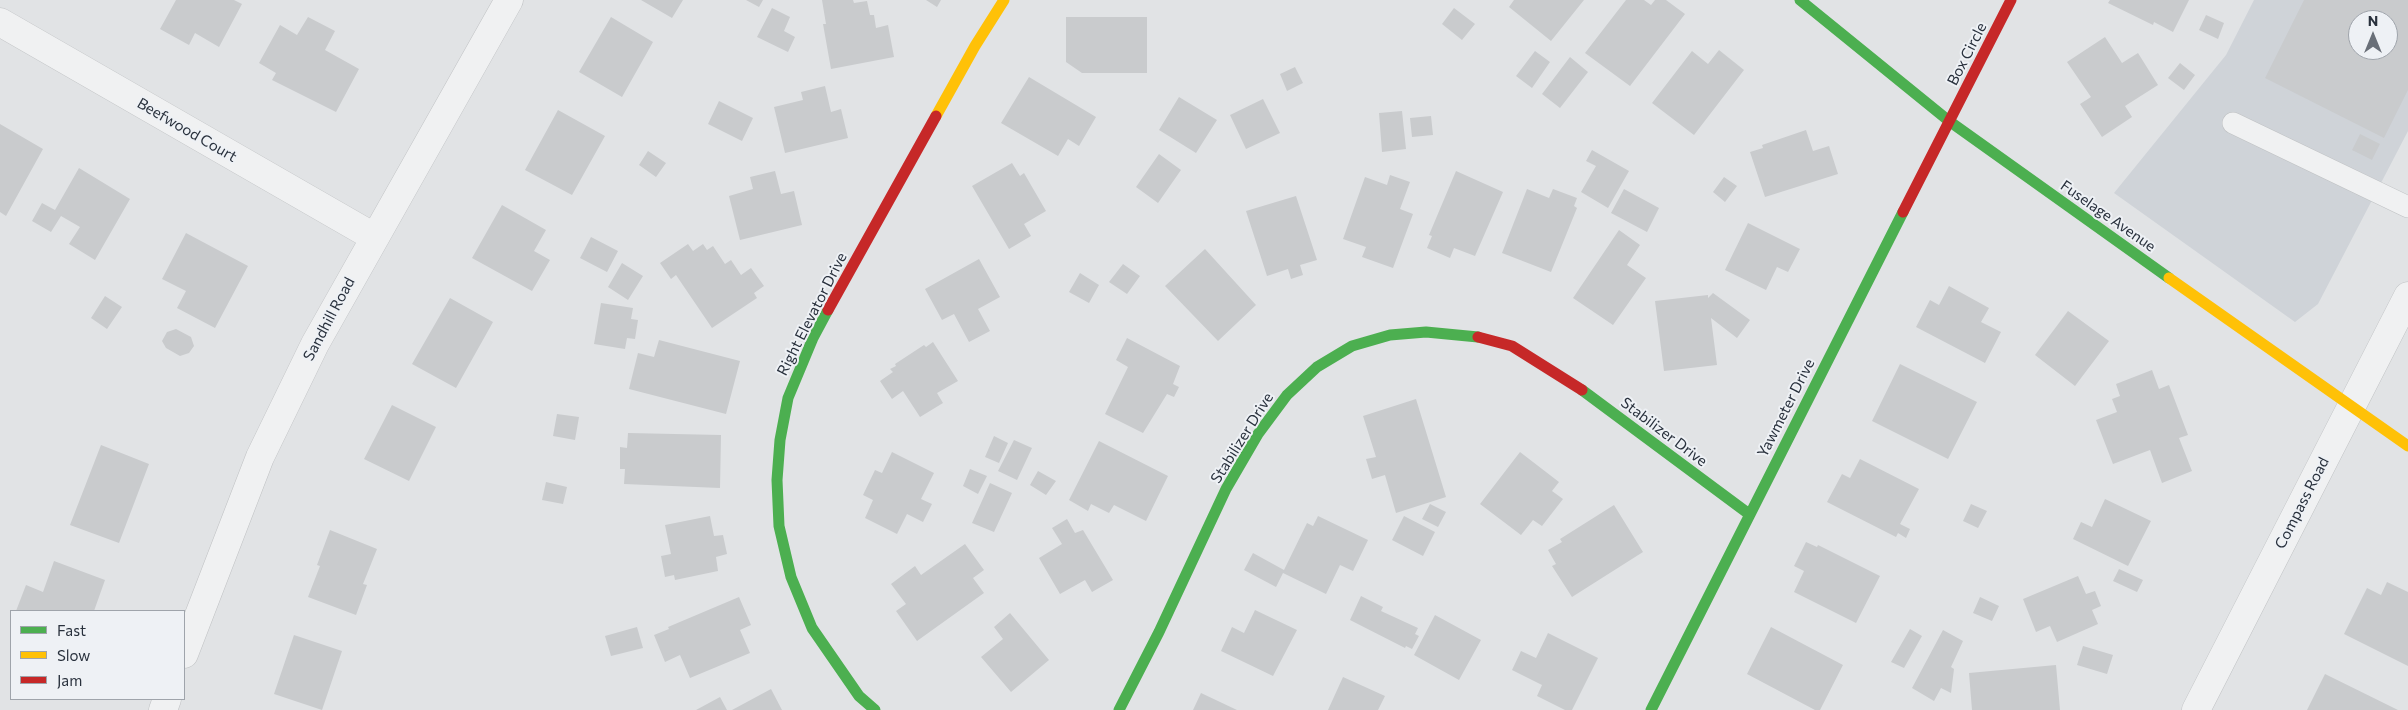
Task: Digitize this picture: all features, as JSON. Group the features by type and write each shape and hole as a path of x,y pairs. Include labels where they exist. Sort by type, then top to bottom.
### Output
{"street":[{"name":"Sandhill Road","path":"185,651 260,457 315,344 509,0"},
{"name":"Right Elevator Drive","path":"876,710 859,696 834,664 812,628 791,577 779,526 777,480 780,440 788,398 798,370 822,321 975,46 1004,0"},
{"name":"Fuselage Avenue","path":"1800,0 1949,121 2351,408 2408,446"},
{"name":"Box Circle","path":"1949,121 2011,0"},
{"name":"Beefwood Court","path":"0,22 374,237"},
{"name":"Yawmeter Drive","path":"1651,710 1949,121"},
{"name":"Compass Road","path":"2196,710 2408,296"},
{"name":"Stabilizer Drive","path":"1119,710 1159,632 1226,489 1258,434 1287,395 1317,367 1352,346 1390,335 1426,332 1486,338 1512,346 1598,400 1749,514"}],"lane":[{"path":"2233,123 2408,207"}],"shaded area":[{"path":"2254,0 2408,0 2408,131 2318,304 2295,322 2114,193 2226,55"}],"building":[{"path":"176,0 234,0 242,4 219,47 195,33 189,45 160,29"},
{"path":"641,0 683,0 672,18"},
{"path":"746,0 763,0 759,7"},
{"path":"822,0 853,0 854,3 867,1 870,15 874,15 876,28 888,25 894,57 831,69 823,24 826,24"},
{"path":"926,0 941,0 937,7"},
{"path":"1514,0 1584,0 1551,41 1509,7"},
{"path":"1626,0 1644,0 1651,5 1655,0 1666,0 1685,14 1630,86 1585,53"},
{"path":"2110,0 2189,0 2173,32 2154,22 2153,25 2108,3"},
{"path":"2304,0 2408,0 2408,90 2384,138 2265,78"},
{"path":"772,8 790,17 784,31 795,37 788,52 757,37"},
{"path":"1454,8 1475,24 1462,40 1442,24"},
{"path":"2206,15 2224,23 2218,39 2199,30"},
{"path":"308,17 335,31 325,50 359,69 336,112 272,80 276,73 259,63 280,25 297,35"},
{"path":"611,17 653,42 622,97 579,72"},
{"path":"1066,17 1147,17 1147,73 1082,73 1066,62"},
{"path":"2105,37 2122,63 2138,53 2158,85 2125,106 2132,117 2102,137 2080,104 2091,97 2067,62"},
{"path":"1719,50 1744,70 1694,135 1652,103 1692,51 1708,64"},
{"path":"1535,51 1550,62 1532,88 1516,76"},
{"path":"1570,57 1588,72 1560,108 1542,94"},
{"path":"2180,63 2195,75 2184,90 2168,78"},
{"path":"1295,67 1303,83 1287,91 1280,74"},
{"path":"1029,77 1096,117 1079,146 1068,139 1058,156 1001,123"},
{"path":"825,86 831,112 841,109 848,138 785,153 774,107 803,100 801,92"},
{"path":"1179,97 1217,120 1196,153 1159,130"},
{"path":"1263,99 1280,133 1246,149 1230,115"},
{"path":"719,101 753,118 742,141 708,124"},
{"path":"558,110 605,136 572,195 525,170"},
{"path":"1402,111 1406,149 1382,152 1379,113"},
{"path":"1431,116 1433,135 1412,137 1410,118"},
{"path":"0,124 43,149 6,216 0,212"},
{"path":"1806,130 1813,151 1829,146 1838,174 1765,197 1750,152 1763,148 1762,145"},
{"path":"2360,134 2380,144 2372,160 2352,150"},
{"path":"1592,150 1629,171 1608,208 1581,192 1596,166 1586,161"},
{"path":"648,151 666,163 656,177 639,165"},
{"path":"1159,154 1181,170 1158,203 1136,187"},
{"path":"1012,163 1020,176 1024,173 1046,211 1024,224 1031,236 1009,249 972,186"},
{"path":"79,168 130,199 95,260 69,244 80,227 61,216 51,232 32,221 42,203 55,210"},
{"path":"775,171 781,194 794,191 802,225 740,240 729,196 753,189 750,177"},
{"path":"1456,171 1503,192 1475,256 1454,248 1450,258 1427,248 1432,236 1429,235"},
{"path":"1390,175 1410,182 1400,209 1413,214 1393,268 1362,257 1366,247 1343,239 1365,177 1387,185"},
{"path":"1724,177 1737,186 1725,202 1713,192"},
{"path":"1527,189 1549,198 1553,189 1577,198 1574,206 1577,208 1551,272 1502,253"},
{"path":"1624,189 1659,208 1647,232 1611,213"},
{"path":"1296,196 1317,260 1300,265 1303,275 1291,279 1288,269 1267,276 1246,211"},
{"path":"502,205 546,230 534,251 550,260 532,291 472,258"},
{"path":"1748,223 1800,249 1788,272 1777,267 1766,290 1725,270"},
{"path":"1619,230 1640,245 1627,265 1646,278 1613,325 1573,298"},
{"path":"186,233 248,266 215,328 177,308 186,291 162,279"},
{"path":"591,237 618,251 607,272 580,258"},
{"path":"688,244 693,251 703,244 707,250 713,246 725,264 731,260 741,275 751,268 764,286 754,293 757,298 712,328 676,275 671,279 660,263"},
{"path":"1205,249 1256,305 1218,341 1165,286"},
{"path":"979,259 1000,297 978,309 990,331 969,342 954,314 942,320 925,289"},
{"path":"622,263 643,276 628,300 608,287"},
{"path":"1123,264 1140,276 1127,294 1109,282"},
{"path":"1080,273 1099,285 1089,303 1069,292"},
{"path":"1949,286 1989,308 1981,322 2001,332 1985,363 1916,327 1930,300 1939,305"},
{"path":"1713,293 1750,320 1737,338 1711,318 1717,365 1664,371 1655,301 1708,295 1708,298"},
{"path":"105,296 122,307 107,329 91,318"},
{"path":"450,298 493,322 456,388 412,364"},
{"path":"601,303 633,308 631,319 638,320 635,339 627,338 625,349 594,344"},
{"path":"2068,311 2109,341 2075,386 2035,355"},
{"path":"176,329 191,337 194,346 189,353 180,356 166,348 162,341 167,332"},
{"path":"1127,338 1180,366 1173,384 1179,387 1174,397 1167,394 1143,433 1105,414 1128,367 1116,360"},
{"path":"659,340 740,361 726,414 629,389 638,353 654,357"},
{"path":"933,342 958,381 937,393 943,403 920,417 903,391 892,399 880,381 893,372 890,369 896,366 895,364 924,345 926,347"},
{"path":"1900,364 1977,402 1948,459 1872,421"},
{"path":"2152,370 2159,389 2169,385 2188,435 2179,438 2192,471 2162,483 2150,450 2113,464 2096,420 2117,412 2112,399 2120,396 2116,384"},
{"path":"1416,399 1446,497 1396,513 1385,475 1372,479 1366,459 1376,457 1363,416"},
{"path":"392,405 436,427 409,481 364,459"},
{"path":"557,414 579,417 575,440 553,436"},
{"path":"628,433 721,435 720,488 624,484 625,469 620,469 620,447 627,448"},
{"path":"994,436 1008,443 999,463 985,457"},
{"path":"1014,440 1032,448 1017,480 998,471"},
{"path":"1099,441 1168,476 1146,521 1114,505 1109,513 1091,504 1088,511 1069,500"},
{"path":"101,445 149,464 119,543 70,525"},
{"path":"892,452 934,473 921,499 932,504 923,522 907,514 897,534 865,518 873,500 863,495 875,470 882,473"},
{"path":"1520,452 1559,482 1552,491 1563,499 1542,526 1533,520 1521,535 1480,504"},
{"path":"1860,459 1919,489 1900,524 1910,529 1906,538 1898,533 1896,537 1827,502 1842,474 1850,478"},
{"path":"970,469 987,476 978,494 963,486"},
{"path":"1038,471 1056,481 1046,495 1030,485"},
{"path":"546,482 567,487 563,504 542,500"},
{"path":"990,483 1012,493 994,532 972,523"},
{"path":"2105,499 2151,521 2128,566 2073,539 2081,522 2092,527"},
{"path":"1430,504 1446,512 1438,527 1422,519"},
{"path":"1971,504 1987,511 1978,528 1963,521"},
{"path":"1614,505 1643,552 1572,597 1552,566 1556,564 1548,550 1562,542 1560,539"},
{"path":"710,516 714,536 723,535 727,554 716,557 718,571 675,580 674,575 665,577 661,556 671,554 665,525"},
{"path":"1318,516 1368,540 1353,571 1340,565 1326,594 1283,573 1276,587 1244,570 1253,553 1284,570 1307,523 1313,526"},
{"path":"1404,516 1435,532 1423,556 1392,540"},
{"path":"1067,519 1075,533 1083,530 1113,580 1092,592 1085,580 1060,594 1039,558 1062,544 1052,528"},
{"path":"330,530 377,549 363,584 367,585 356,615 308,597 320,566 317,565"},
{"path":"1806,542 1817,547 1818,545 1880,576 1856,623 1794,592 1804,571 1794,566"},
{"path":"965,544 984,570 973,578 984,593 917,641 896,611 906,604 891,584 915,566 921,575"},
{"path":"54,561 105,580 94,610 16,610 26,585 43,592"},
{"path":"2119,569 2143,580 2137,592 2113,581"},
{"path":"2078,576 2086,594 2095,591 2101,606 2092,610 2098,624 2057,642 2050,626 2036,632 2023,599"},
{"path":"2387,582 2408,592 2408,666 2344,634 2367,588 2381,595"},
{"path":"1361,596 1383,607 1381,611 1418,628 1415,634 1419,636 1412,649 1406,646 1405,648 1350,620"},
{"path":"739,597 751,625 740,630 750,653 690,678 680,655 665,662 654,635 669,629 668,627"},
{"path":"1980,597 1999,606 1992,621 1973,613"},
{"path":"1255,610 1297,630 1273,676 1221,651 1232,627 1244,633"},
{"path":"1010,613 1049,660 1011,692 981,657 1003,639 994,627"},
{"path":"1435,615 1481,640 1459,680 1414,655"},
{"path":"637,627 643,648 611,656 605,636"},
{"path":"1771,627 1843,665 1820,710 1815,710 1747,674"},
{"path":"1910,629 1922,636 1904,668 1891,662"},
{"path":"1943,630 1963,641 1951,667 1954,669 1951,693 1941,688 1934,701 1912,688"},
{"path":"1548,633 1598,658 1572,710 1565,710 1537,696 1542,685 1512,670 1521,651 1536,658"},
{"path":"294,635 342,651 322,710 274,694"},
{"path":"2083,646 2113,655 2107,674 2077,665"},
{"path":"2056,665 2060,710 1972,710 1969,673"},
{"path":"2325,674 2398,710 2307,710"},
{"path":"1343,677 1385,696 1378,710 1328,710"},
{"path":"771,689 782,710 732,710"},
{"path":"1201,693 1237,710 1193,710"},
{"path":"720,697 727,710 696,710"}],"traffic: fast":[{"path":"1800,0 1949,121 2169,278"},
{"path":"1651,710 1903,212"},
{"path":"828,310 813,338 788,398 780,440 777,480 779,526 791,577 812,628 859,696 875,710"},
{"path":"1119,710 1159,632 1226,489 1258,434 1287,395 1317,367 1352,346 1390,335 1426,332 1478,337"},
{"path":"1582,390 1749,514"}],"traffic: slow":[{"path":"936,116 975,46 1004,0"},
{"path":"2169,278 2408,446"}],"traffic: jam":[{"path":"1903,212 2011,0"},
{"path":"828,310 936,116"},
{"path":"1478,337 1512,346 1582,390"}]}
